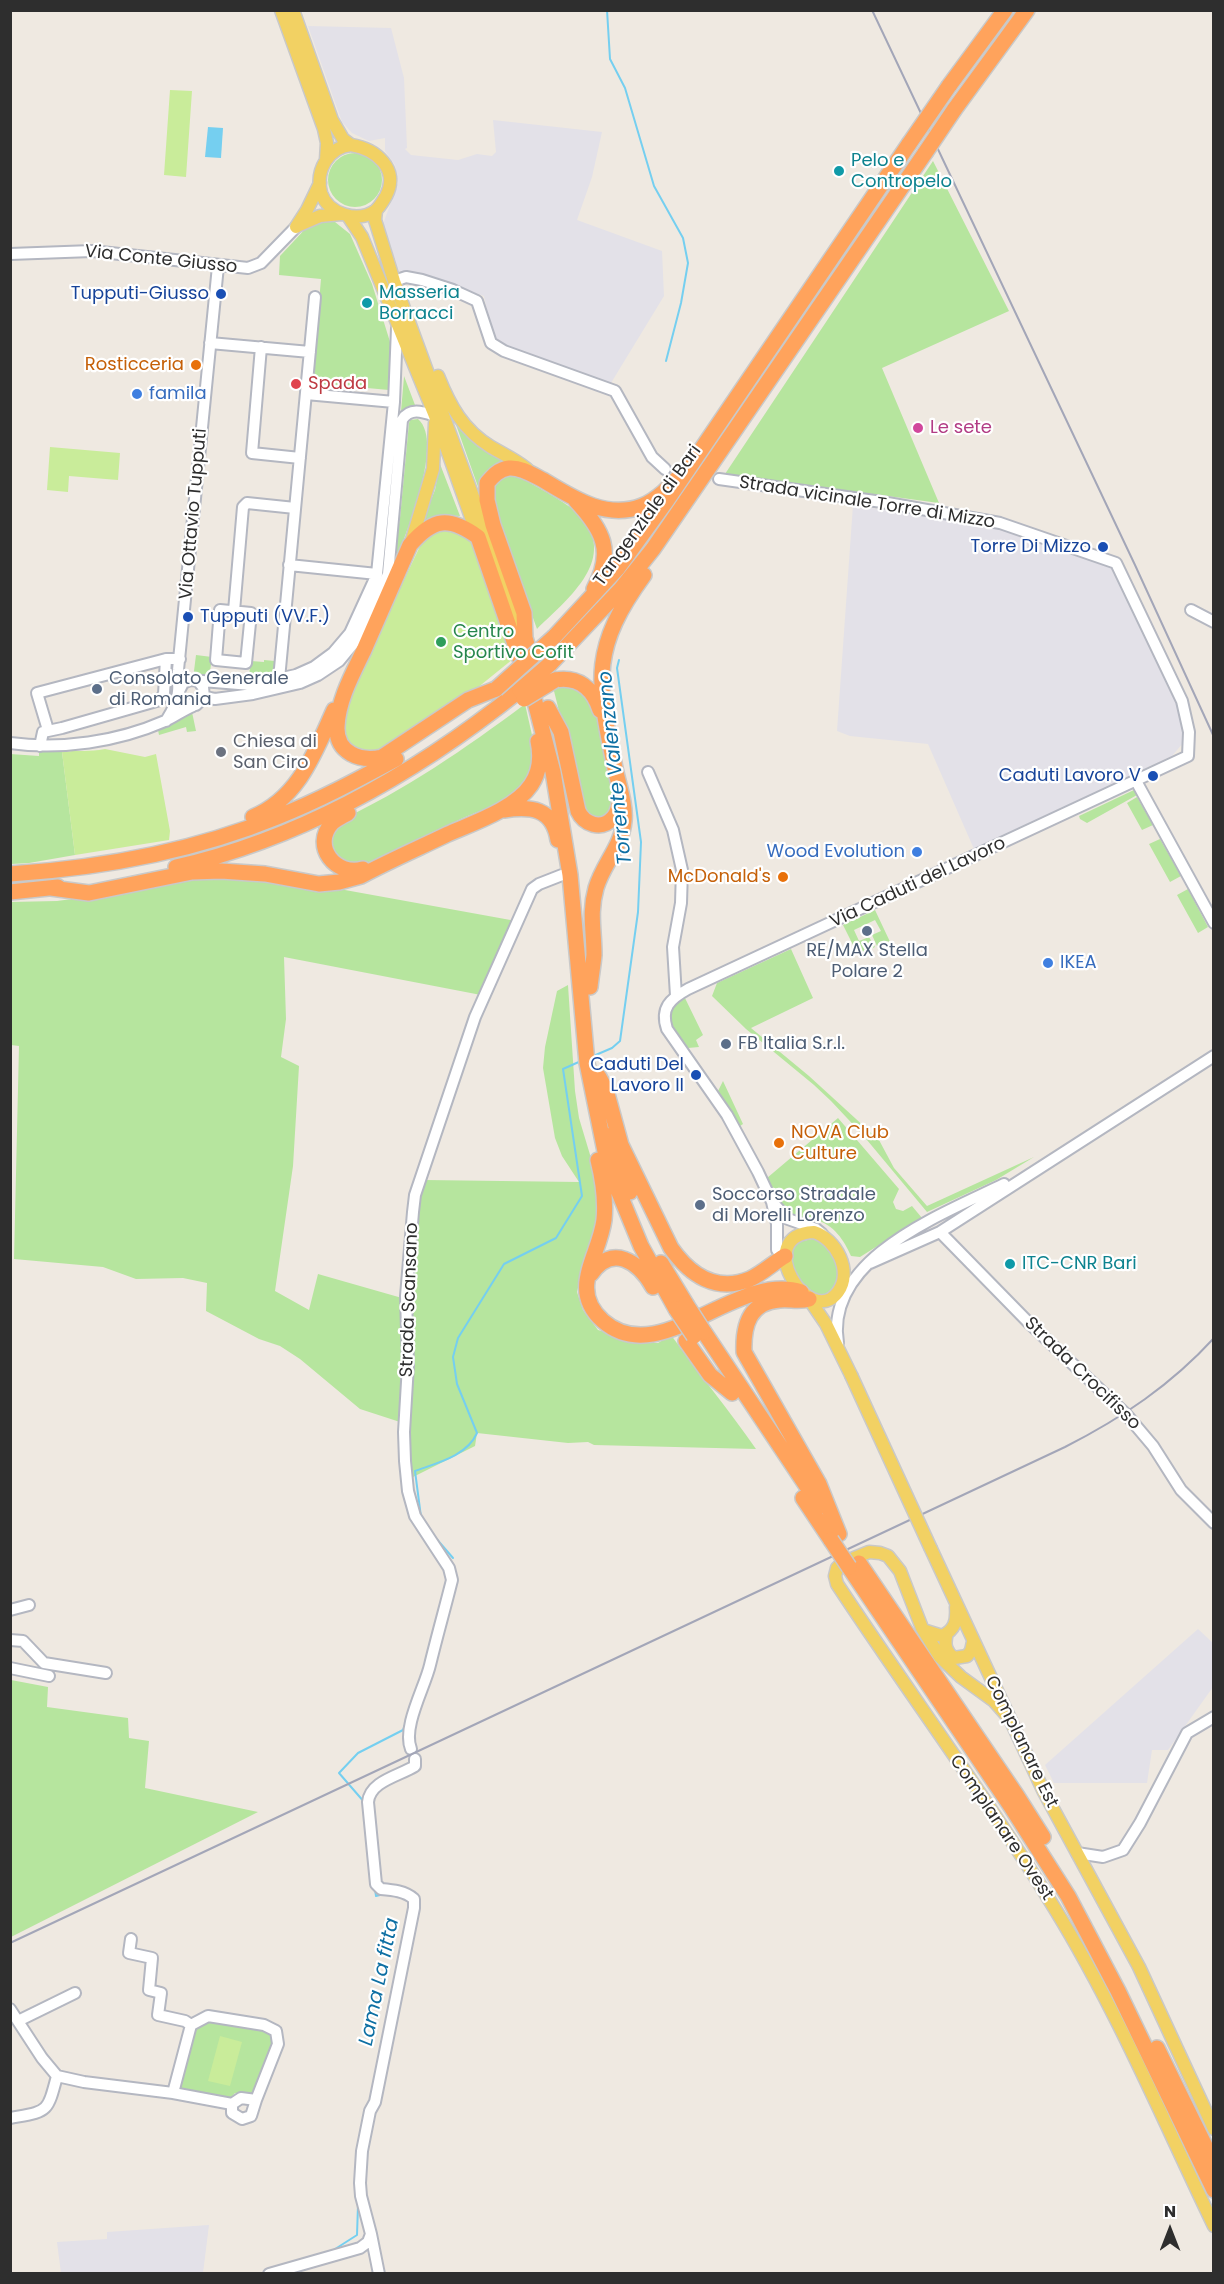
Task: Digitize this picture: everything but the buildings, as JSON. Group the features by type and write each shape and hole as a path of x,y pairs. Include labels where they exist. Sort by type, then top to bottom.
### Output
{"highway":[{"name":"Tangenziale di Bari","path":"10,874 55,871 167,852 275,818 341,789 404,755 496,689 554,637 617,569 909,144 1005,10"},
{"name":"Tangenziale di Bari","path":"10,892 139,875 226,853 270,837 326,814 406,772 476,725 532,700 550,664 621,589 652,549 954,110 1027,10"},
{"path":"51,888 89,892 192,872 221,871 265,874 319,884 339,882 361,876 498,811 520,797 536,777 540,755 533,719 524,613 493,525 486,492 488,483 500,470 509,468 534,475 570,496 605,510 632,509 655,498 691,464"},
{"path":"590,987 594,955 591,913 602,873 622,834 625,812 607,730 601,681 606,645 612,625 674,533 694,490"},
{"path":"570,496 594,520 603,539 605,550 604,564 597,584 585,605"},
{"path":"55,871 191,837 225,827 268,810 296,785 307,769 347,687 410,545 429,526 446,522 462,526 478,537 532,700 568,796 577,849 595,1070 586,1106 605,1198 601,1234 586,1282 585,1293 597,1316 617,1330 642,1336 663,1332 757,1292 783,1287 805,1295 801,1301 776,1300 759,1308 748,1318 743,1333 744,1352 819,1484 837,1536"},
{"path":"532,700 555,680 565,678 575,680 584,684 592,692 607,730"},
{"path":"347,687 338,717 337,730 340,742 353,756 371,760 382,757 405,743 468,700 496,689"},
{"path":"532,700 561,732 581,818 587,823 606,824 614,818 618,811 621,797"},
{"path":"532,700 559,802 582,1007 595,1070 625,1180 651,1245 666,1273 676,1309"},
{"path":"383,864 358,871 346,871 337,867 329,860 326,850 327,831 333,822 393,789 406,772"},
{"path":"498,811 531,808 542,812 550,819 556,829 562,875 574,923"},
{"path":"595,1070 606,1090 621,1145 671,1248 681,1262 703,1278 727,1284 750,1279 778,1256"},
{"path":"757,1292 774,1276 778,1256"},
{"path":"586,1282 596,1267 607,1259 619,1258 631,1261 645,1274 676,1309 837,1536 1068,1896 1118,1991 1214,2190"},
{"path":"695,1336 710,1375 732,1393 837,1536"},
{"path":"854,1565 1017,1796 1073,1886 1126,1983 1214,2164"}],"main road":[{"path":"281,10 327,143 326,160 320,183 296,227"},
{"path":"293,10 332,120 343,139 351,145"},
{"path":"326,160 331,152 340,146 351,145 362,147 376,154 387,167 389,190 376,210 375,220 394,281 525,638"},
{"path":"320,183 321,194 326,202 344,215 362,237 435,416 478,537"},
{"path":"296,227 320,216 358,216 376,210"},
{"path":"413,331 434,366 455,413 466,427 476,437 534,475"},
{"path":"410,545 433,470 435,416"},
{"path":"814,1232 822,1234 830,1241 841,1259 843,1281 837,1293 830,1299 820,1301 805,1295 778,1256 790,1240 798,1234 814,1232"},
{"name":"Complanare Est","path":"805,1295 826,1324 839,1350 1044,1792 1139,1967 1214,2129"},
{"name":"Complanare Ovest","path":"1009,1718 994,1701 950,1668 922,1628 900,1571 888,1556 880,1553 858,1555 837,1568 837,1584 1056,1910 1105,1998 1214,2226"},
{"path":"926,1631 936,1636 947,1633 956,1623 954,1600"},
{"path":"947,1633 945,1647 954,1658 968,1656 973,1642"}],"street":[{"name":"Via Conte Giusso","path":"10,254 92,251 248,268 261,263 296,227"},
{"name":"Via Ottavio Tupputi","path":"179,691 177,684 218,266"},
{"path":"394,281 406,277 422,280 469,296 477,301 481,308 491,342 504,351 615,391 652,457 665,469"},
{"path":"279,680 315,297"},
{"path":"166,721 172,712 183,683 194,681 251,685 279,680 314,667 333,653 350,633 377,574 394,402 398,350 397,322"},
{"path":"210,343 310,352"},
{"path":"261,347 252,453 300,458"},
{"path":"306,394 394,402"},
{"path":"204,698 215,699 253,694 300,683 318,675 339,661 349,649 358,638 388,574 402,420 412,411 435,416"},
{"name":"Strada vicinale Torre di Mizzo","path":"719,479 882,502 1000,524 1116,563"},
{"path":"234,611 243,507 247,503 295,508"},
{"name":"Via Caduti del Lavoro","path":"676,996 1188,756 1189,732 1182,701 1116,563"},
{"path":"289,565 377,574"},
{"path":"220,610 234,611 251,613 246,663 216,660 220,610"},
{"path":"1191,610 1214,622"},
{"path":"48,730 37,693 166,658 180,659 184,672 203,687 204,698"},
{"path":"40,746 43,732 48,730 160,700 164,694 166,658"},
{"path":"179,691 182,701 193,706"},
{"path":"10,743 40,746 77,744 103,739 166,721 204,698"},
{"path":"648,772 673,830 682,870 681,903 673,947 676,996 668,1002 664,1020 727,1115 772,1202 777,1224 778,1256"},
{"path":"1136,781 1214,923"},
{"name":"Strada Scansano","path":"379,2274 361,2196 362,2151 370,2111 377,2092 414,1899 395,1890 381,1889 376,1884 368,1798 375,1787 415,1766 408,1740 411,1724 430,1667 452,1580 449,1568 415,1516 408,1491 405,1461 404,1432 408,1365 406,1296 415,1195 475,1017 532,890 539,884 562,875"},
{"path":"870,1263 940,1232 1214,1056"},
{"path":"843,1281 867,1256 934,1217 1050,1161"},
{"path":"772,1202 788,1219 816,1229 822,1234"},
{"name":"Strada Crocifisso","path":"940,1232 1030,1324 1126,1414 1153,1446 1181,1490 1214,1523"},
{"path":"839,1350 836,1318 842,1299 852,1280 897,1240"},
{"path":"10,1610 29,1605"},
{"path":"10,1640 23,1641 44,1663 106,1673"},
{"path":"10,1668 48,1676"},
{"path":"1077,1853 1103,1857 1123,1850 1140,1823 1187,1733 1214,1717"},
{"path":"131,1938 129,1953 152,1958 149,1990 161,1993 158,2015 185,2021 191,2025"},
{"path":"18,2021 75,1993"},
{"path":"10,2009 42,2058 57,2076 232,2104 241,2098 256,2100"},
{"path":"173,2093 191,2025 208,2016 264,2025 276,2031 278,2044 251,2116 242,2118 232,2113 232,2104"},
{"path":"10,2118 41,2112 50,2101 57,2076"},
{"path":"269,2274 355,2250 365,2245 371,2234"},
{"path":"355,2250 369,2253 376,2262"}],"shaded area":[{"path":"308,26 391,28 404,78 407,148 405,149 411,155 458,160 477,154 492,156 496,152 493,120 602,132 592,177 577,220 662,251 664,296 611,383 499,345 493,340 484,296 423,275 399,271 383,224 398,183 395,165 385,151 385,138 369,141 352,133 342,122"},
{"path":"853,505 1013,530 1115,564 1180,705 1183,743 1172,756 974,849 928,744 850,736 837,731"},
{"path":"1198,1629 1213,1643 1213,1687 1168,1750 1152,1750 1147,1783 1054,1783 1045,1765"},
{"path":"209,2225 203,2273 61,2273 57,2242 107,2239 107,2232"}],"green space":[{"path":"170,90 192,91 186,177 164,175"},
{"path":"355,153 365,155 374,161 380,170 382,180 380,190 374,199 365,205 355,207 345,205 336,199 330,190 328,180 330,170 336,161 345,155"},
{"path":"933,161 1009,311 882,368 939,503 725,474"},
{"path":"319,221 335,222 350,234 372,284 391,345 389,390 312,383 321,279 279,275 280,256 307,227"},
{"path":"404,377 415,405 401,411"},
{"path":"418,419 425,431 427,449 425,470 412,517 391,573 400,518 409,423 410,420"},
{"path":"454,419 508,462 482,498"},
{"path":"50,447 120,453 118,480 69,476 68,492 47,490"},
{"path":"440,464 460,516 441,515 422,522 435,490"},
{"path":"508,474 520,477 570,507 582,518 592,534 594,550 591,565 584,579 537,629 497,517 494,501 496,480"},
{"name":"Centro Sportivo Cofit","path":"450,529 469,538 474,546 513,659 466,697 380,754 349,747 341,723 383,624 423,540 440,530"},
{"path":"196,655 212,657 210,672 204,675 196,674 194,671"},
{"path":"264,660 275,661 274,676 253,678 249,675 251,661 264,662"},
{"path":"579,686 595,708 615,797 616,803 603,820 585,815 553,687"},
{"path":"525,704 534,744 534,771 509,799 463,818 367,865 335,860 330,835 337,822 434,768"},
{"path":"192,712 196,731 187,732 186,727 159,735 158,730"},
{"path":"105,749 145,757 156,754 170,831 169,840 75,855 62,752"},
{"path":"39,752 62,752 75,855 11,864 10,754 39,756"},
{"path":"1134,790 1137,795 1087,823 1080,819 1079,816"},
{"path":"1137,797 1153,825 1142,830 1127,803"},
{"path":"1160,839 1181,876 1170,882 1149,844"},
{"path":"234,875 322,889 345,890 516,921 481,995 284,957 286,1019 281,1057 299,1066 293,1166 275,1291 309,1310 318,1274 402,1298 400,1422 360,1409 300,1359 280,1346 259,1339 206,1311 207,1283 183,1278 136,1279 103,1267 14,1259 19,1046 11,1045 10,902 57,901 116,893 168,882"},
{"path":"1188,889 1208,927 1198,933 1177,895"},
{"path":"875,910 892,946 888,941 877,946 872,935 881,931 875,920 854,930 859,941 869,937 875,947 858,955 843,925"},
{"path":"791,949 813,998 751,1028 809,1076 879,1140 894,1168 927,1206 1034,1157 996,1180 927,1212 862,1134 831,1101 746,1029 712,996 717,983"},
{"path":"568,985 575,1091 579,1118 597,1178 598,1198 597,1232 581,1274 577,1292 583,1310 598,1330 642,1343 658,1343 671,1335 756,1449 594,1445 588,1442 568,1443 477,1433 475,1446 411,1478 407,1429 417,1196 424,1180 579,1182 562,1156 555,1138 543,1068 557,991"},
{"path":"684,996 703,1035 696,1040 699,1047 688,1048 671,1022 672,1010"},
{"path":"723,1081 743,1124 740,1126 718,1091"},
{"path":"838,1118 899,1189 893,1202 896,1209 903,1211 912,1206 922,1218 860,1257 851,1256 842,1239 828,1225 785,1212 777,1201 767,1178"},
{"path":"815,1238 829,1250 837,1266 836,1282 823,1296 808,1290 802,1284 792,1259 795,1243"},
{"path":"11,1680 48,1687 47,1707 128,1718 129,1738 149,1741 145,1788 258,1812 11,1937"},
{"path":"208,2018 270,2031 273,2044 256,2094 252,2096 235,2093 230,2099 178,2091 195,2028"},
{"path":"220,2036 242,2042 230,2086 208,2081"}],"water":[{"path":"208,127 223,128 221,158 205,157"}],"waterway":[{"name":"Torrente Valenzano","path":"607,10 610,59 625,88 654,186 683,238 688,263 681,303 666,361"},
{"name":"Torrente Valenzano","path":"591,1057 612,1048 620,1041 638,912 641,842 617,668 619,660"},
{"name":"Lama La fitta","path":"421,1517 415,1471 442,1462 459,1453 466,1448 477,1433 457,1384 453,1357 458,1338 504,1264 556,1238 582,1196 563,1069 581,1061"},
{"name":"Lama La fitta","path":"434,1536 453,1558"},
{"name":"Lama La fitta","path":"365,1803 339,1773 358,1753 403,1730 406,1722"},
{"name":"Lama La fitta","path":"375,1889 376,1896 384,1894"},
{"name":"Lama La fitta","path":"332,2251 357,2235 358,2205"}],"railway":[{"path":"872,10 1214,737"},
{"path":"10,1943 1065,1447 1145,1399 1181,1371 1214,1338"}],"place":[{"name":"Pelo e Contropelo","path":"839,171"},
{"name":"Tupputi-Giusso","path":"221,294"},
{"name":"Masseria Borracci","path":"367,303"},
{"name":"Rosticceria","path":"196,365"},
{"name":"Spada","path":"296,384"},
{"name":"famila","path":"137,394"},
{"name":"Le sete","path":"918,428"},
{"name":"Torre Di Mizzo","path":"1103,547"},
{"name":"Tupputi (VV.F.)","path":"188,617"},
{"name":"Centro Sportivo Cofit","path":"441,642"},
{"name":"Consolato Generale di Romania","path":"97,689"},
{"name":"Chiesa di San Ciro","path":"221,752"},
{"name":"Caduti Lavoro V","path":"1153,776"},
{"name":"Wood Evolution","path":"917,852"},
{"name":"McDonald's","path":"783,877"},
{"name":"RE/MAX Stella Polare 2","path":"867,931"},
{"name":"IKEA","path":"1048,963"},
{"name":"FB Italia S.r.l.","path":"726,1044"},
{"name":"Caduti Del Lavoro II","path":"696,1075"},
{"name":"NOVA Club Culture","path":"779,1143"},
{"name":"Soccorso Stradale di Morelli Lorenzo","path":"700,1205"},
{"name":"ITC-CNR Bari","path":"1010,1264"}]}
